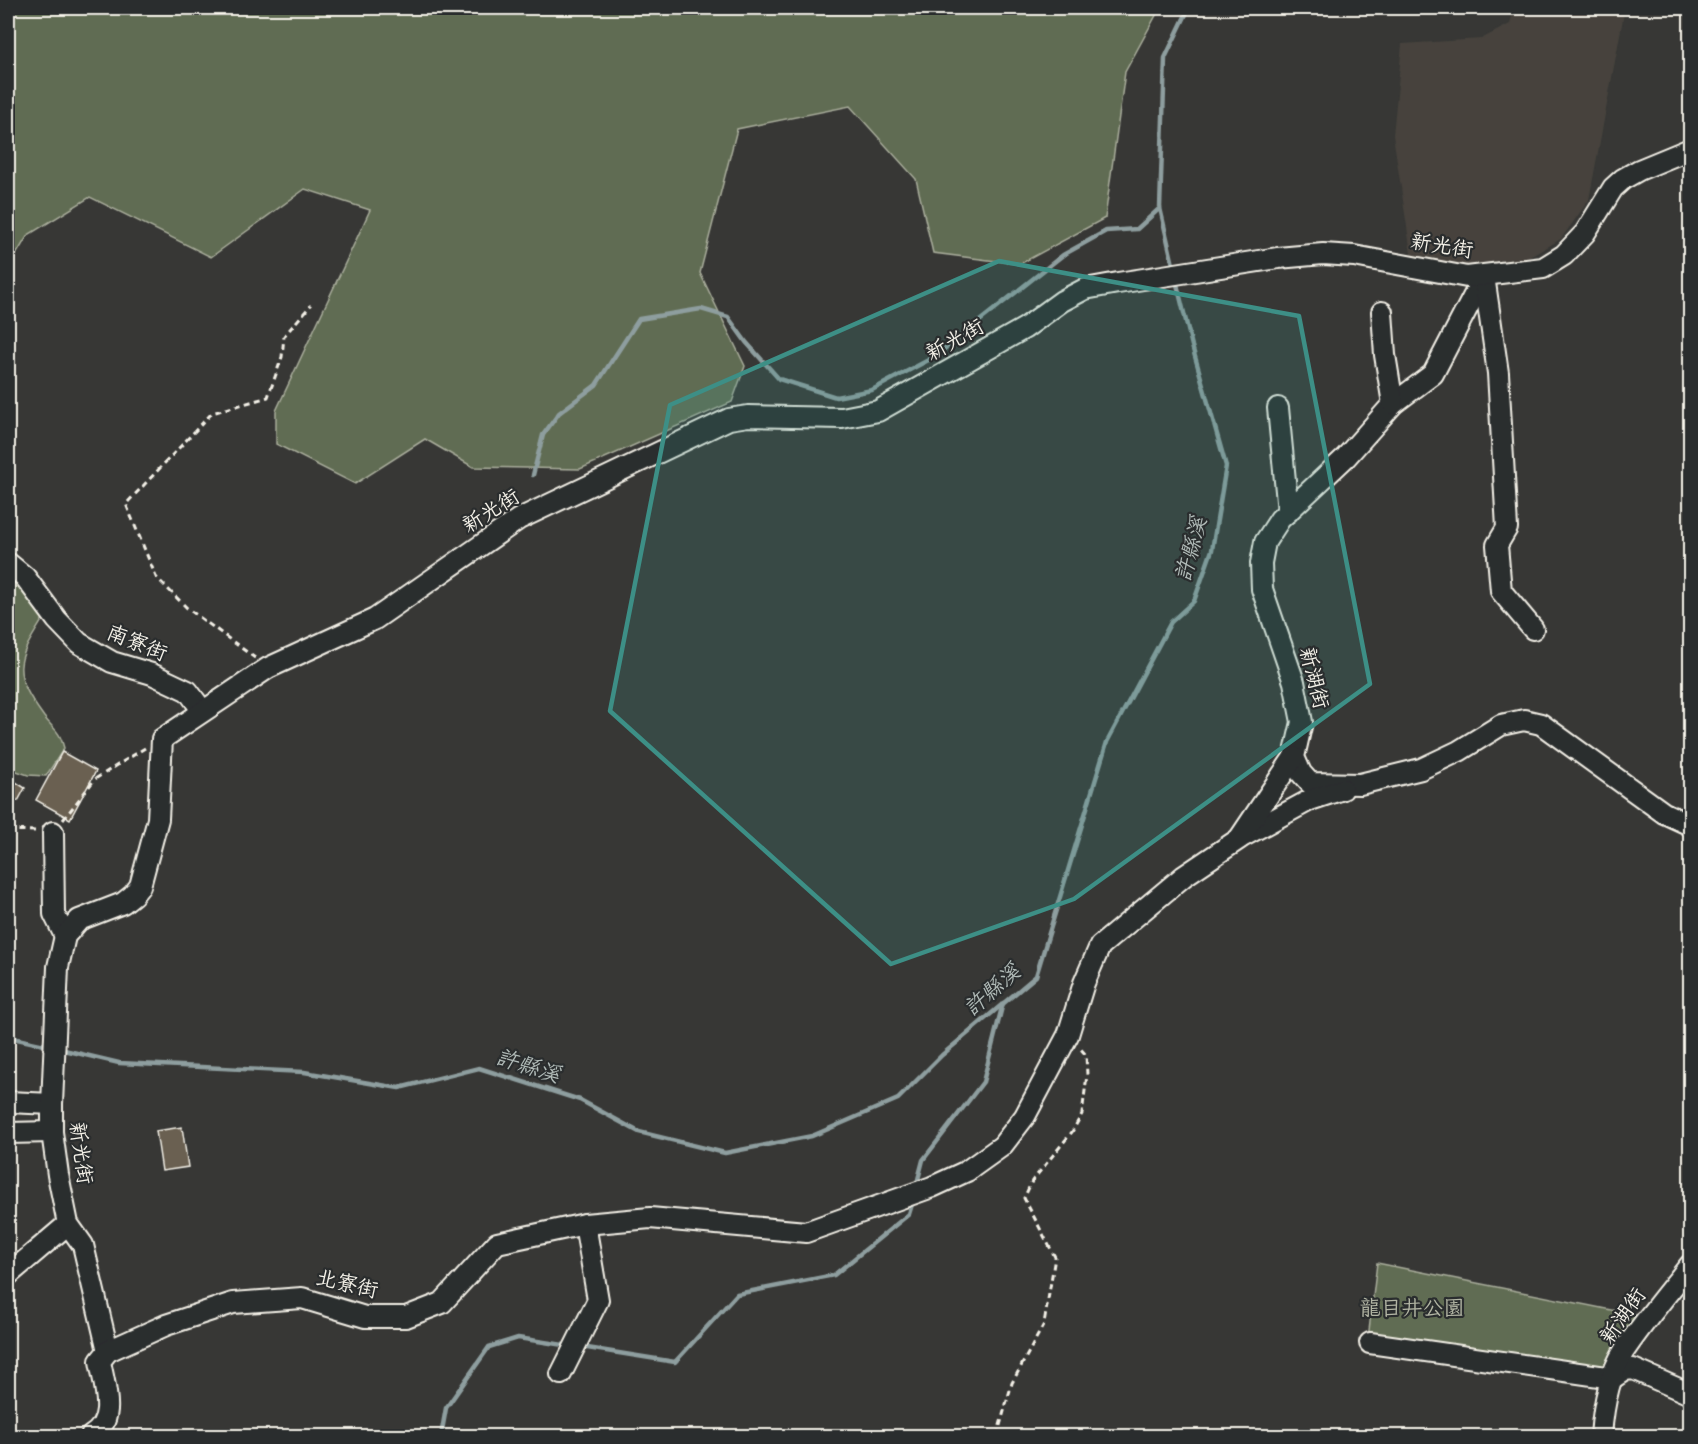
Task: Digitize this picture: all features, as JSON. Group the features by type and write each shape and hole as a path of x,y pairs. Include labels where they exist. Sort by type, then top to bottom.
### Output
{"street":[{"name":"新光街","path":"162,739 202,710 268,668 375,619 519,519 729,419 748,416 842,418 878,411 1025,328 1062,301 1084,289 1278,258 1323,254 1354,256 1467,277 1543,268 1564,255 1585,233 1613,188 1623,179 1690,149"},
{"name":"新湖街","path":"1294,757 1302,722 1294,682 1262,589 1261,563 1265,542 1280,519 1346,457 1392,404 1433,374 1484,276"},
{"path":"1484,276 1498,373 1507,528 1497,545 1501,591 1533,629"},
{"path":"1382,312 1392,404"},
{"path":"1278,408 1288,512"},
{"name":"南寮街","path":"8,563 26,577 57,620 79,643 112,662 152,674 188,691 202,710"},
{"path":"1239,838 1310,800 1360,784 1421,769 1459,751 1502,725 1524,720 1541,724 1664,813 1690,825"},
{"path":"53,832 54,915 65,936 79,920 123,903 140,886 158,819 162,739"},
{"path":"1294,757 1301,773 1310,783 1360,784"},
{"path":"1239,838 1294,757"},
{"name":"北寮街","path":"108,1351 166,1325 233,1303 302,1298 365,1317 406,1317 442,1303 497,1243 585,1224 650,1218 806,1232 932,1187 967,1171 1002,1146 1025,1116 1068,1035 1084,983 1100,945 1184,876 1239,838"},
{"name":"新光街","path":"65,936 58,967 52,1132 68,1224 83,1245 108,1351"},
{"path":"8,1102 52,1096"},
{"path":"8,1133 52,1132"},
{"path":"8,1275 68,1224"},
{"path":"561,1374 598,1300 585,1224"},
{"name":"新湖街","path":"1601,1437 1612,1378 1623,1352 1690,1265"},
{"path":"1370,1343 1612,1378 1625,1370 1633,1369 1690,1394"},
{"path":"91,1437 97,1433 109,1411 99,1361 108,1351"}],"path":[{"path":"268,668 187,608 156,577 126,504 212,413 268,397 282,357 284,336 311,305"},
{"path":"8,830 53,832 95,778 162,739"},
{"path":"997,1437 1012,1383 1044,1324 1055,1257 1024,1198 1032,1181 1072,1132 1082,1114 1088,1075 1086,1055 1068,1035"}],"highlighted area":[{"path":"999,261 1299,316 1370,684 1074,899 891,964 610,711 670,405"}],"shaded area":[{"path":"1514,8 1625,8 1589,200 1561,239 1516,265 1463,273 1412,260 1393,135 1402,44 1481,39 1510,24"}],"green space":[{"path":"8,8 1160,8 1125,72 1105,218 1020,264 933,253 916,179 850,106 737,129 700,273 745,366 732,402 580,469 473,467 425,439 355,484 276,444 276,411 370,210 305,189 211,257 90,197 28,235 8,268"},
{"path":"8,576 33,592 46,614 23,655 21,665 25,687 58,734 64,748 46,776 28,775 8,768"},
{"name":"龍目井公園","path":"1377,1263 1641,1316 1610,1376 1368,1339"}],"building":[{"path":"62,752 96,771 70,819 36,800"},
{"path":"8,777 25,788 18,801 8,795"},
{"path":"182,1127 188,1167 162,1171 156,1131"}],"waterway":[{"name":"許縣溪","path":"1174,269 1160,208 1165,58 1189,8"},
{"path":"533,475 543,435 559,413 596,385 639,319 701,309 728,317 746,342 779,379 836,397 872,390 934,357 1063,255 1106,231 1137,229 1160,208"},
{"name":"許縣溪","path":"60,1049 119,1063 304,1072 399,1088 479,1068 580,1100 639,1132 725,1153 812,1136 898,1099 942,1055 1036,976 1107,742 1171,622 1194,601 1212,550 1226,466 1176,280"},
{"path":"916,1187 923,1160 983,1082 1003,1003"},
{"name":"許縣溪","path":"8,1037 49,1046"},
{"path":"581,1347 675,1362 737,1294 834,1275 909,1214 913,1201"},
{"path":"441,1436 446,1408 489,1347 518,1338 570,1346"}]}
